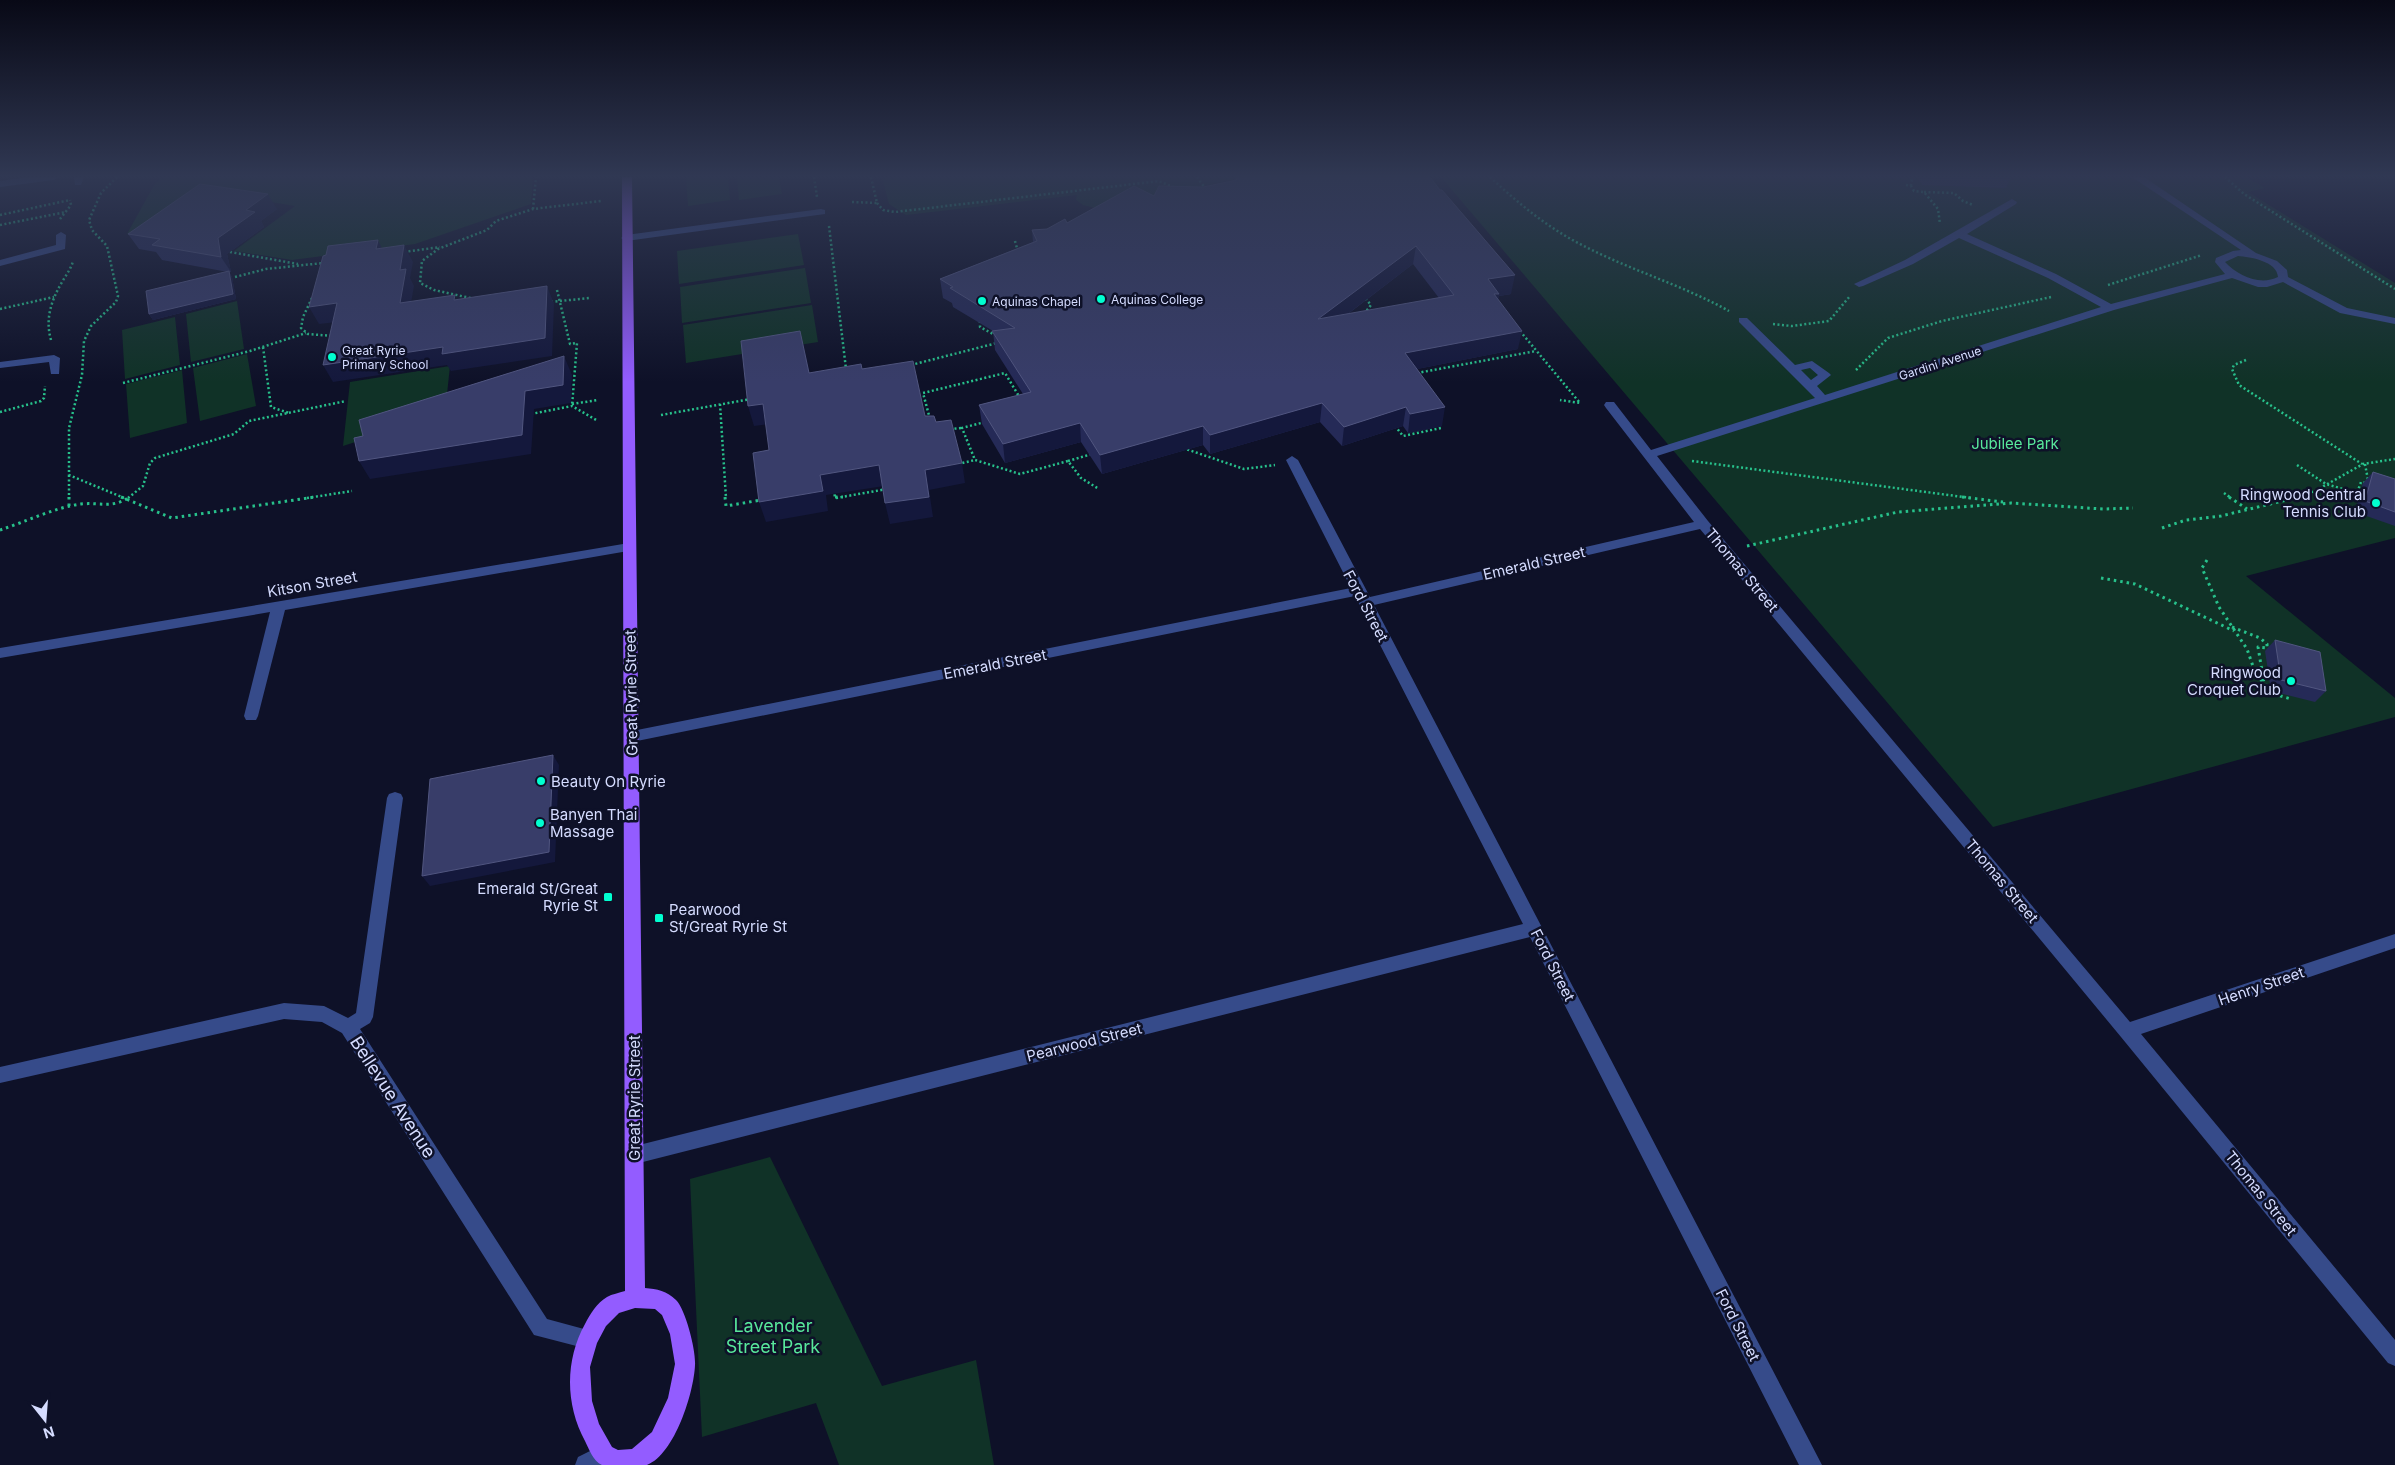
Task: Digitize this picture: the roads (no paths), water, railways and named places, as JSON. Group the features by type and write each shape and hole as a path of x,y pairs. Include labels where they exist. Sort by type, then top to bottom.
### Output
{"main road":[{"name":"Great Ryrie Street","path":"626,245 632,736 635,1298"},
{"path":"635,1298 658,1299 670,1308 680,1334 685,1364 679,1398 660,1440 636,1462 595,1460 590,1430 581,1401 580,1367 588,1339 599,1319 612,1305 635,1298"}],"street":[{"path":"0,263 61,247 61,245"},
{"path":"1859,284 1909,262 1939,245"},
{"path":"1983,245 2078,290 2110,308"},
{"path":"2225,245 2228,254"},
{"path":"2239,245 2279,267 2283,272 2283,278"},
{"path":"2255,255 2228,254 2221,258 2220,262 2225,270 2232,275 2252,282 2271,283 2308,292"},
{"name":"Gardini Avenue","path":"1648,455 2110,308 2232,275"},
{"path":"2271,283 2283,278"},
{"path":"2283,278 2344,310 2395,321"},
{"path":"1743,320 1824,400"},
{"path":"55,372 54,358 58,345"},
{"path":"0,366 54,358"},
{"path":"1792,369 1812,364 1825,375 1810,386"},
{"name":"Thomas Street","path":"1610,405 1703,524 2127,1030 2395,1356"},
{"name":"Ford Street","path":"1293,463 1811,1465"},
{"name":"Emerald Street","path":"632,736 1361,597 1703,524"},
{"name":"Kitson Street","path":"0,653 629,547"},
{"path":"251,716 279,606"},
{"path":"348,1027 364,1016 395,798"},
{"name":"Pearwood Street","path":"634,1155 1534,929"},
{"name":"Henry Street","path":"2127,1030 2395,941"},
{"name":"Bellevue Avenue","path":"0,1075 284,1011 324,1014 348,1027 541,1328 588,1339"}],"place":[{"name":"Aquinas College","path":"1101,299"},
{"name":"Aquinas Chapel","path":"982,301"},
{"name":"Great Ryrie Primary School","path":"332,357"},
{"name":"Ringwood Central Tennis Club","path":"2376,503"},
{"name":"Ringwood Croquet Club","path":"2291,681"},
{"name":"Beauty On Ryrie","path":"541,781"},
{"name":"Banyen Thai Massage","path":"540,823"},
{"name":"Emerald St/Great Ryrie St","path":"608,897"},
{"name":"Pearwood St/Great Ryrie St","path":"659,918"}],"park label":[{"name":"Jubilee Park","path":"2015,443"},
{"name":"Lavender Street Park","path":"773,1335"}]}
